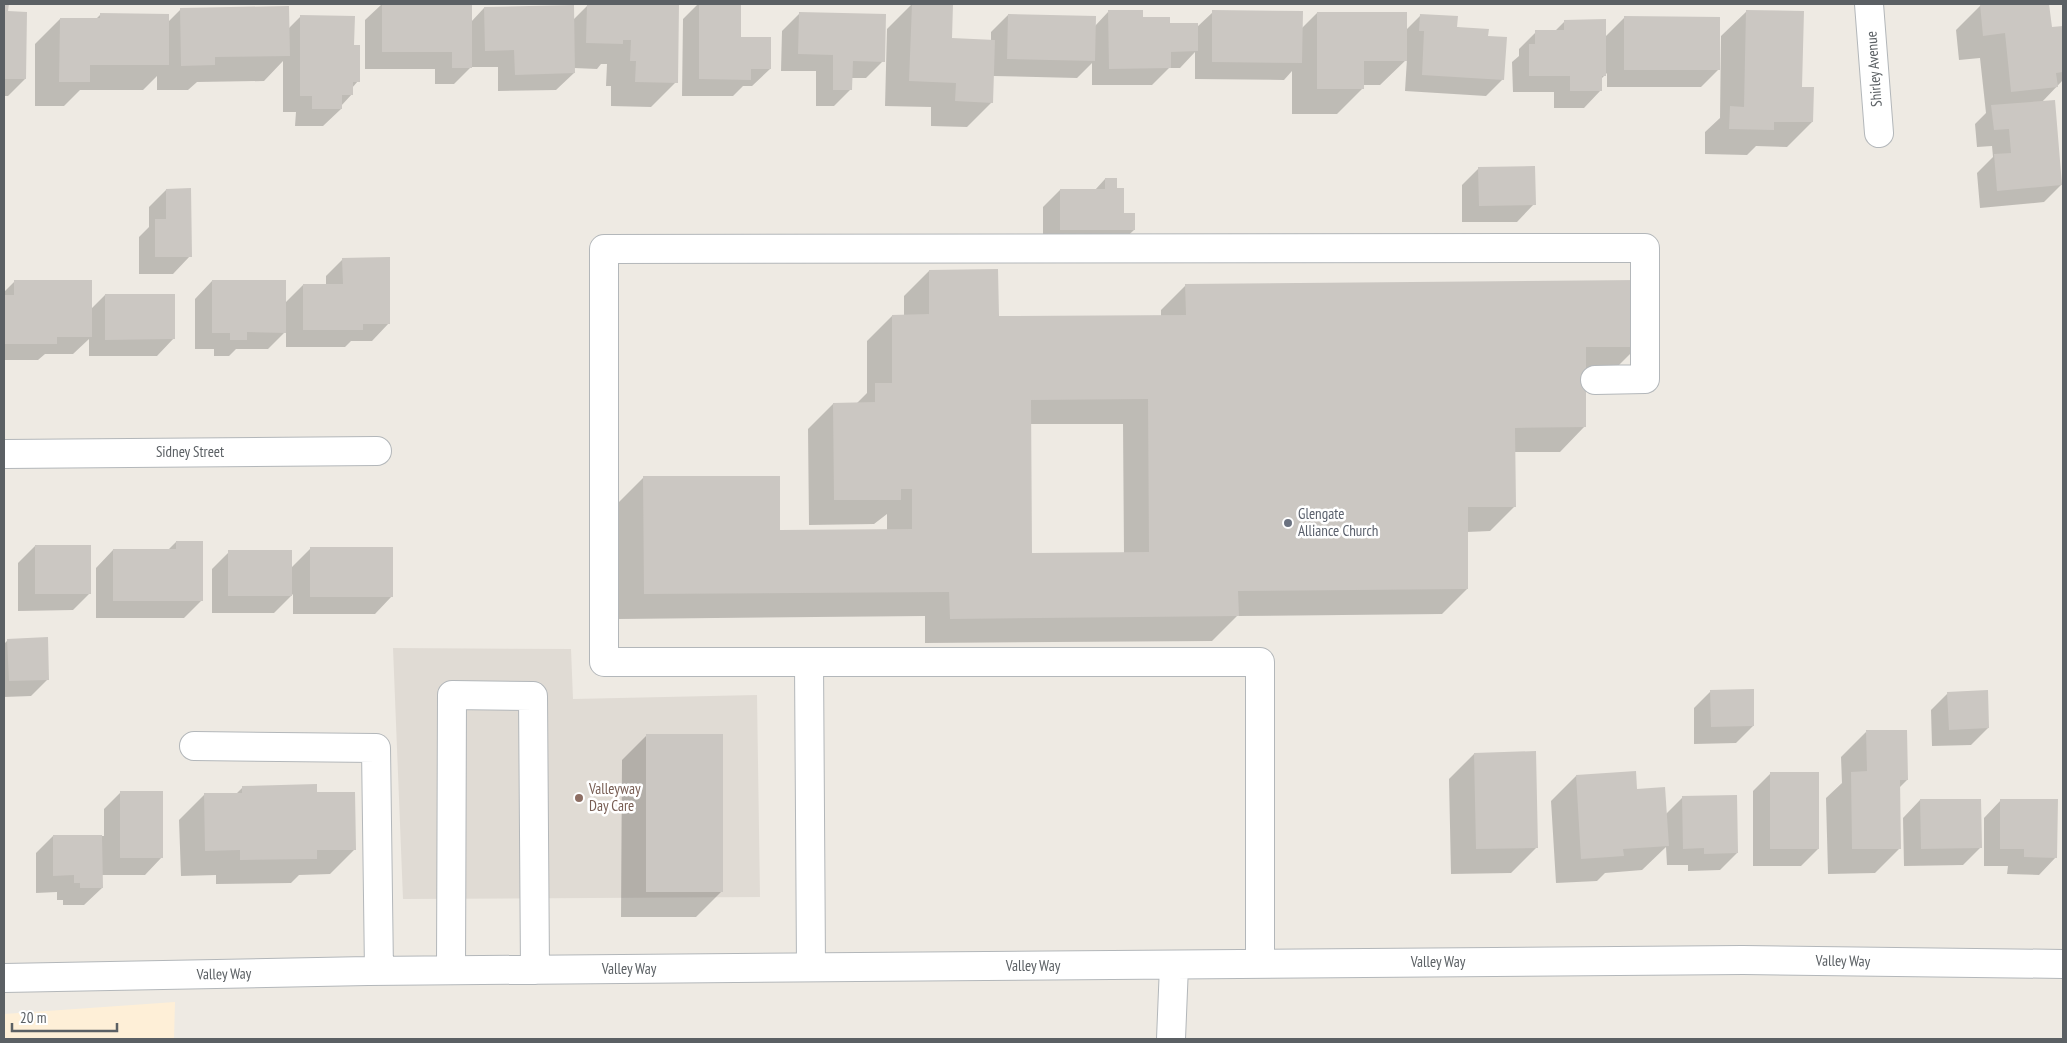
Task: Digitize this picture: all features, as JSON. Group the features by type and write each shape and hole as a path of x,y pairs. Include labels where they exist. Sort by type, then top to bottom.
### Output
{"street":[{"name":"Shirley Avenue","path":"1870,4 1879,133"},
{"path":"1260,964 1260,662 604,662 604,249 1645,248 1645,379 1594,380"},
{"name":"Sidney Street","path":"4,454 377,451"},
{"path":"809,662 811,967"},
{"path":"451,970 452,695 533,696 535,970"},
{"path":"194,746 376,748 379,971"},
{"name":"Valley Way","path":"4,978 451,970 1174,966 1733,960 2063,964"},
{"path":"1171,1039 1174,966"}],"shaded area":[{"name":"Valleyway Day Care","path":"393,648 571,649 573,699 757,695 760,897 403,899"},
{"path":"175,1002 174,1039 4,1039 4,1014"}],"building":[{"path":"4,4 9,4 8,11 27,12 26,79 4,79"},
{"path":"382,4 472,4 472,68 452,68 452,52 382,52"},
{"path":"587,4 679,4 678,83 635,82 636,61 630,61 631,40 623,40 623,44 586,43"},
{"path":"699,4 741,4 741,37 771,37 771,69 751,69 751,80 699,79"},
{"path":"912,4 953,4 952,38 995,40 993,103 955,101 956,83 909,81"},
{"path":"1980,4 2049,4 2052,27 2063,26 2063,72 2056,73 2058,87 2011,92 2005,33 1983,36"},
{"path":"574,5 575,73 515,75 514,50 485,51 484,7"},
{"path":"289,6 290,56 215,57 215,65 181,66 180,8"},
{"path":"1108,10 1143,10 1143,17 1170,17 1170,23 1198,23 1198,51 1171,52 1171,68 1109,69"},
{"path":"1212,10 1303,11 1302,63 1212,62"},
{"path":"1746,10 1804,11 1802,87 1814,87 1813,122 1774,122 1774,130 1729,129 1730,106 1744,107"},
{"path":"799,12 886,14 885,62 853,61 852,90 833,90 833,55 798,54"},
{"path":"1317,12 1407,12 1407,61 1364,61 1364,89 1317,89"},
{"path":"100,13 169,14 169,65 90,65 90,82 59,82 60,18 100,18"},
{"path":"1008,14 1096,16 1095,61 1007,59"},
{"path":"1420,14 1458,16 1457,27 1489,29 1488,36 1507,37 1504,80 1422,75 1424,31 1419,31"},
{"path":"300,15 355,16 354,45 360,45 360,82 353,82 353,95 342,95 342,109 312,109 312,96 300,96"},
{"path":"1624,16 1720,17 1720,70 1624,70"},
{"path":"1606,19 1606,76 1602,76 1602,91 1570,91 1570,76 1529,76 1529,44 1535,44 1535,30 1564,30 1564,20"},
{"path":"2055,100 2062,185 1997,191 1994,154 2011,153 2009,129 1994,130 1991,105"},
{"path":"1535,166 1536,205 1479,206 1478,167"},
{"path":"1105,178 1117,178 1117,188 1124,188 1124,213 1135,213 1135,230 1060,230 1060,189 1105,189"},
{"path":"191,188 192,257 155,257 155,219 166,219 166,189"},
{"path":"390,257 390,324 363,324 363,330 303,330 303,284 343,284 342,258"},
{"path":"998,269 999,316 1186,315 1185,284 1638,280 1639,347 1586,347 1586,427 1515,428 1516,507 1468,507 1468,589 1238,591 1239,616 950,619 949,592 644,594 643,476 780,476 780,530 912,529 912,489 901,489 901,500 834,500 833,403 875,402 875,383 892,383 892,315 929,314 929,270","holes":["1148,399 1149,552 1032,553 1031,400"]},
{"path":"14,280 92,280 92,337 57,337 57,344 5,344 5,295 14,295"},
{"path":"212,280 286,280 286,333 247,332 247,340 230,340 230,333 212,333"},
{"path":"105,294 175,294 175,339 105,340"},
{"path":"176,541 203,541 203,601 113,601 113,549 176,549"},
{"path":"35,545 91,545 91,594 35,594"},
{"path":"310,547 393,547 393,597 310,597"},
{"path":"228,550 292,550 292,596 228,596"},
{"path":"48,637 49,680 9,681 7,639"},
{"path":"1754,689 1754,726 1711,727 1710,690"},
{"path":"1988,690 1989,728 1949,730 1947,692"},
{"path":"1866,730 1907,730 1908,780 1900,780 1901,849 1852,849 1851,772 1867,771"},
{"path":"646,734 723,734 723,892 646,892"},
{"path":"1536,751 1538,848 1476,849 1474,753"},
{"path":"1636,771 1637,789 1665,787 1669,846 1623,849 1624,856 1581,859 1576,775"},
{"path":"1770,772 1819,772 1819,849 1770,849"},
{"path":"317,784 317,792 355,792 356,850 317,850 317,859 240,860 240,850 205,851 204,793 242,793 242,786"},
{"path":"120,791 163,791 163,858 120,858"},
{"path":"1737,795 1738,853 1704,854 1704,848 1683,849 1682,796"},
{"path":"1920,799 1981,799 1982,848 1921,849"},
{"path":"2000,799 2058,799 2057,858 2024,857 2024,849 2000,849"},
{"path":"53,835 102,835 103,888 80,888 80,883 74,883 74,875 53,876"}],"place":[{"name":"Glengate Alliance Church","path":"1288,523"},
{"name":"Valleyway Day Care","path":"579,798"}]}
